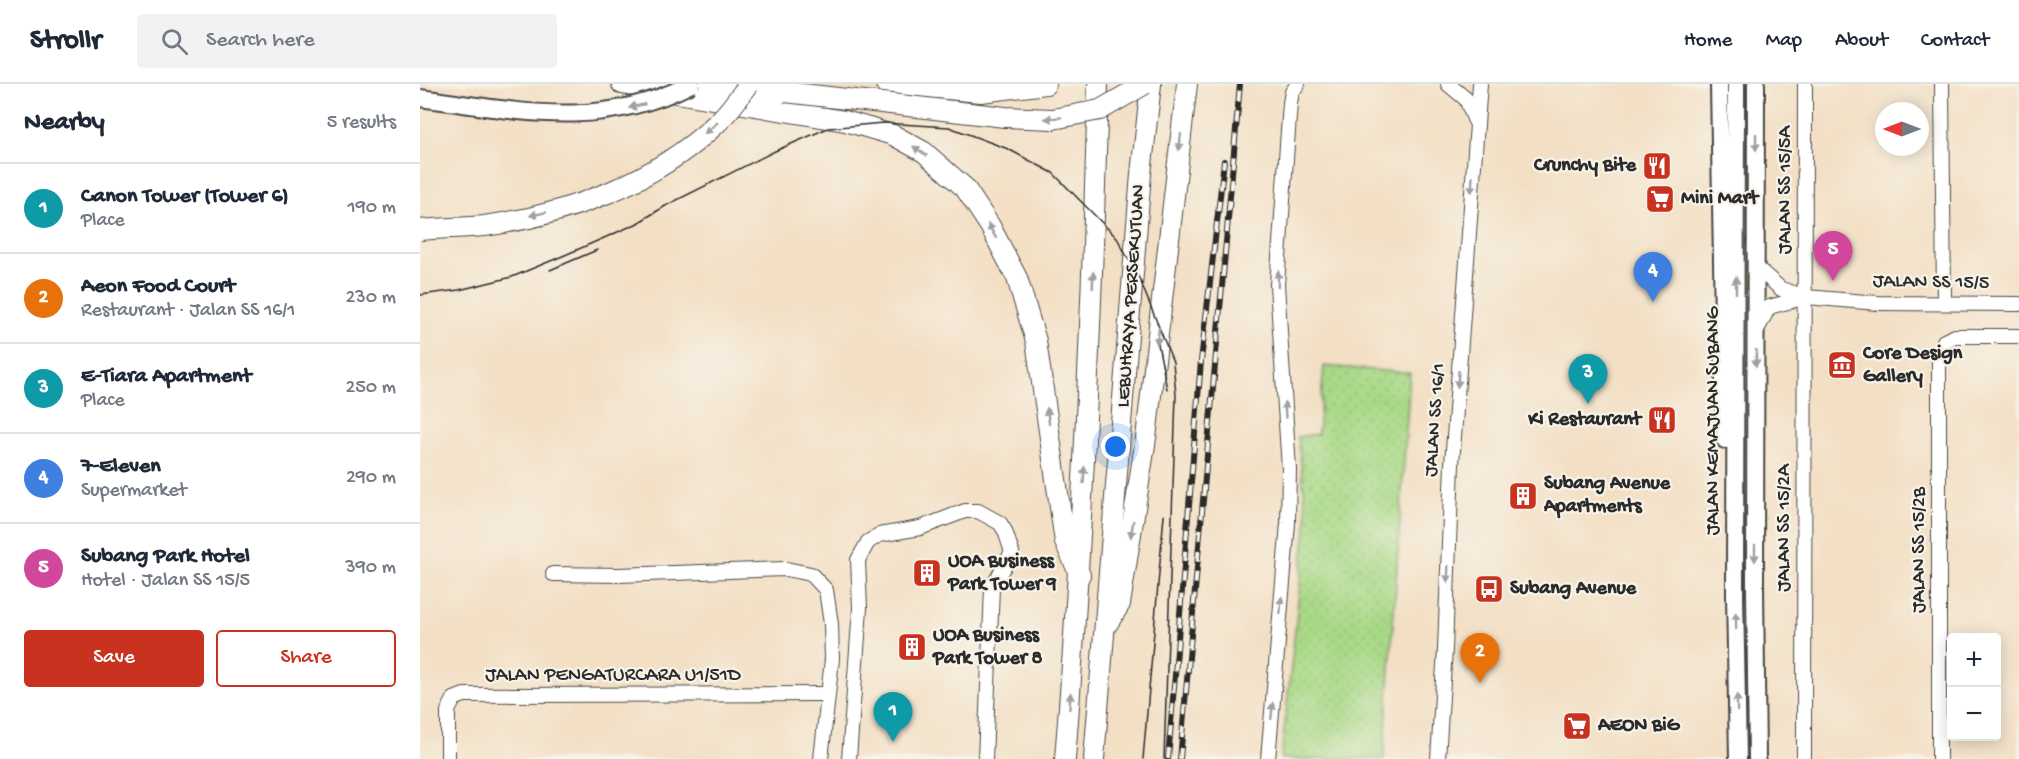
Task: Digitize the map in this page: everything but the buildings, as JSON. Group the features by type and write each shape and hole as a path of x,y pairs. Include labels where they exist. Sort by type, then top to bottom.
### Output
{"highway":[{"path":"622,84 845,121 893,135 924,152 965,189 990,226 1017,278 1036,341 1065,542 1080,575"},
{"path":"709,84 1005,117 1053,119 1100,110 1145,84"},
{"path":"420,230 485,225 568,208 632,182 678,154 717,123 749,84"},
{"path":"886,84 981,92 1046,84"},
{"name":"LEBUHRAYA PERSEKUTUAN","path":"1065,759 1080,575 1092,307 1098,84"},
{"name":"LEBUHRAYA PERSEKUTUAN","path":"1094,759 1151,84"},
{"path":"1105,629 1120,604 1146,438 1187,84"}],"main road":[{"path":"420,98 535,113 586,114 645,104 691,84"},
{"path":"1719,84 1721,339 1726,481 1735,595"},
{"name":"JALAN KEMAJUAN SUBANG","path":"1736,84 1735,595 1738,759"},
{"name":"JALAN KEMAJUAN SUBANG","path":"1756,84 1757,759"}],"street":[{"path":"1268,759 1288,523 1289,469 1277,285 1290,103 1292,92 1298,84"},
{"path":"1448,84 1466,99 1477,126"},
{"name":"JALAN SS 16/1","path":"1438,759 1452,464 1480,84"},
{"name":"JALAN SS 15/5A","path":"1805,84 1806,297"},
{"path":"1942,84 1944,303"},
{"name":"JALAN SS 15/5","path":"1756,267 1781,289 1806,297 1878,303 2019,304"},
{"name":"JALAN SS 15/5","path":"1757,330 1769,307 1806,297"},
{"name":"JALAN SS 15/2A","path":"1804,759 1806,297"},
{"name":"JALAN SS 15/2B","path":"1939,759 1939,355 1944,342 1955,336 2019,336"},
{"path":"849,759 858,650 860,552 868,542 879,535 920,528 965,511 978,511 1000,523 1012,552 992,588 985,759"},
{"path":"553,574 618,575 786,569 811,574 826,590 831,624 832,659 821,759"},
{"name":"JALAN PENGATURCARA U1/51D","path":"448,756 448,711 454,699 464,695 828,694"}],"green space":[{"path":"1324,366 1410,373 1384,759 1281,759 1307,519 1298,437 1318,434"}],"tram line":[{"path":"420,295 459,290 512,277 636,224 667,205 775,151 828,128 883,123 949,127 1008,149 1053,173 1117,238 1140,280 1173,362 1176,395 1164,759"},
{"path":"550,270 597,250"},
{"path":"1157,339 1167,389"},
{"path":"1143,759 1164,515"}],"railway":[{"path":"1180,759 1240,84"},
{"path":"1168,759 1201,361 1224,161"}],"place":[{"name":"Crunchy Bite","path":"1657,166"},
{"name":"Mini Mart","path":"1660,199"},
{"name":"Subang Park Hotel","path":"1833,281"},
{"name":"7-Eleven","path":"1653,302"},
{"name":"Core Design Gallery","path":"1842,365"},
{"name":"E-Tiara Apartment","path":"1588,404"},
{"name":"Ki Restaurant","path":"1662,420"},
{"name":"Subang Avenue Apartments","path":"1523,496"},
{"name":"UOA Business Park Tower 9","path":"927,573"},
{"name":"Subang Avenue","path":"1489,589"},
{"name":"UOA Business Park Tower 8","path":"912,647"},
{"name":"Aeon Food Court","path":"1480,683"},
{"name":"AEON BiG","path":"1577,726"},
{"name":"Canon Tower (Tower 6)","path":"893,742"}]}
